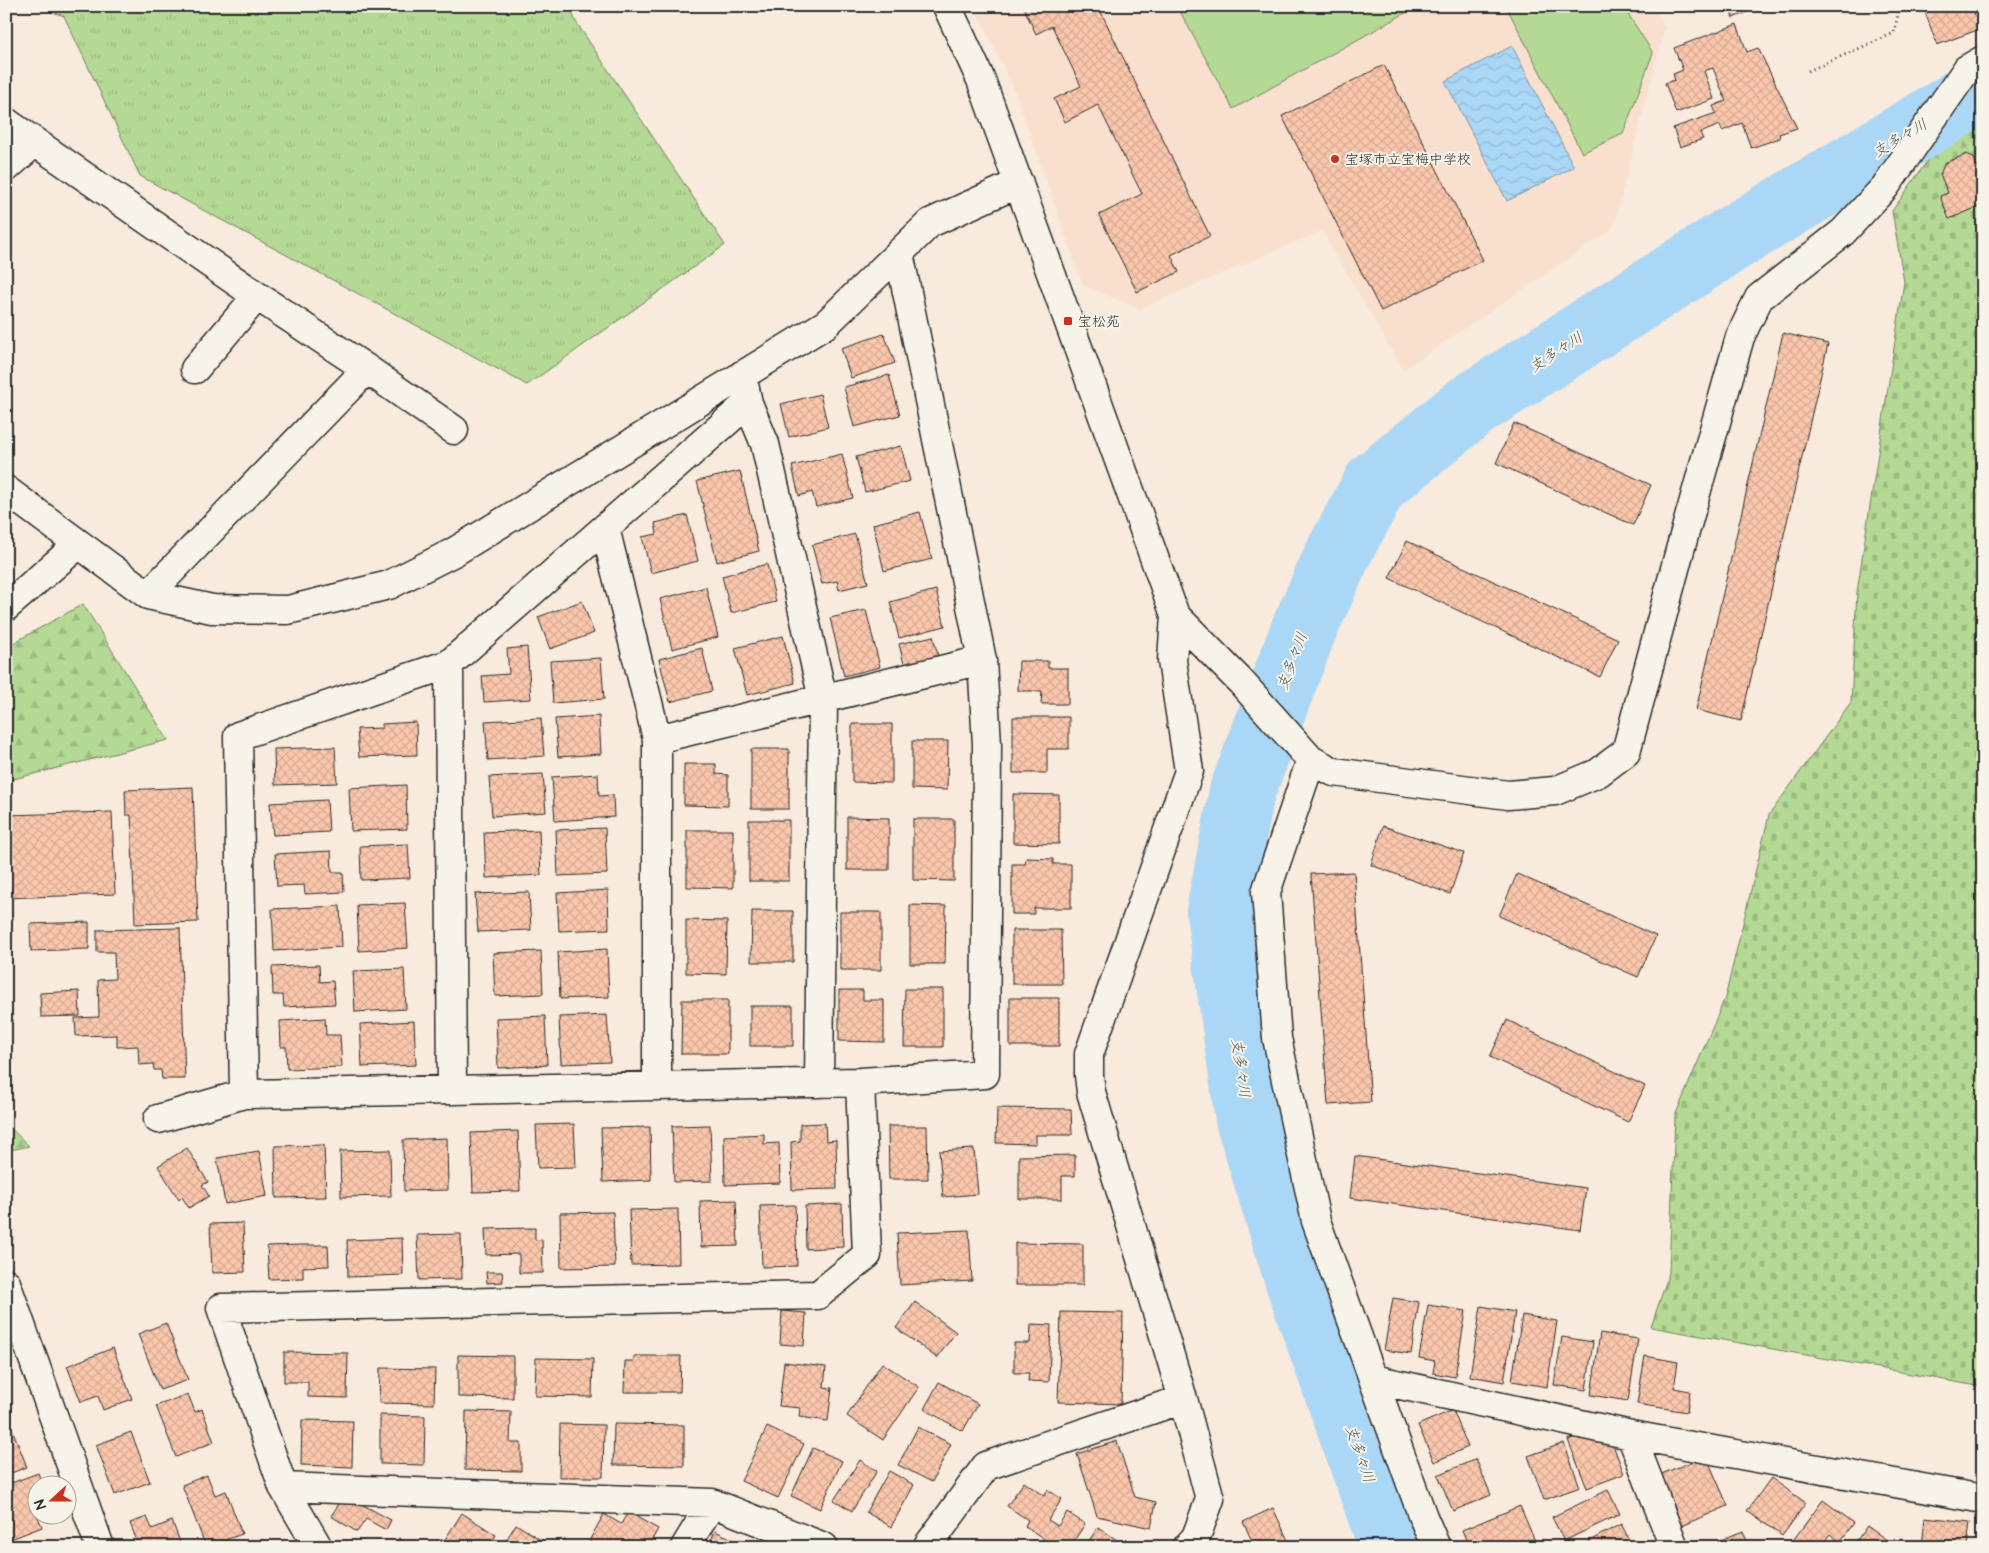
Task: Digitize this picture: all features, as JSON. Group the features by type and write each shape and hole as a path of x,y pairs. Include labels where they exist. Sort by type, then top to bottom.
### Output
{"street":[{"path":"947,6 981,80 1175,615 1172,661 1189,771 1090,1054 1089,1075 1092,1092 1183,1399 1210,1499 1196,1537 1188,1547"},
{"path":"1175,615 1242,682 1302,750 1334,772 1508,795 1555,791 1598,773 1626,752 1740,337 1759,298 1843,232 1885,188 1967,69 1983,60"},
{"path":"6,122 454,430"},
{"path":"6,168 35,142"},
{"path":"6,490 148,595 212,609 288,610 389,585 454,552 826,324 930,223 1019,183"},
{"path":"158,1119 244,1094 860,1082 985,1074 987,744 982,660 899,253"},
{"path":"195,369 257,296"},
{"path":"148,595 367,369"},
{"path":"742,376 748,402 765,444 824,699 819,1082"},
{"path":"244,1094 238,736 449,664 748,402"},
{"path":"605,528 657,739 656,1086"},
{"path":"6,607 79,544"},
{"path":"657,739 982,660"},
{"path":"449,664 452,1090"},
{"path":"1302,750 1266,892 1277,1038 1316,1221 1423,1517 1436,1547"},
{"path":"318,1547 283,1487 221,1308 818,1295 867,1255 860,1082"},
{"path":"6,1283 100,1547"},
{"path":"1374,1378 1631,1435 1983,1499"},
{"path":"927,1547 986,1466 1183,1399"},
{"path":"1631,1435 1674,1547"},
{"path":"283,1487 712,1503 824,1547"},
{"path":"685,1547 712,1503"}],"path":[{"path":"1808,71 1894,33 1900,6"}],"shaded area":[{"name":"宝塚市立宝梅中学校","path":"974,6 1653,6 1665,27 1613,229 1403,370 1322,231 1139,309 1083,285 1014,89"}],"green space":[{"path":"35,6 569,6 576,22 725,245 527,385 140,176 64,16"},
{"path":"1177,6 1418,6 1233,109"},
{"path":"1506,6 1623,6 1653,53 1623,134 1582,153"},
{"path":"1983,108 1983,1387 1651,1327 1669,1273 1675,1116 1725,998 1769,815 1851,702 1857,592 1904,282 1892,211 1951,127"},
{"path":"83,604 168,740 6,781 6,647"},
{"path":"6,1124 29,1146 6,1151"}],"water":[{"path":"1512,46 1574,167 1507,201 1445,81"}],"building":[{"path":"1023,6 1098,6 1210,236 1171,255 1179,272 1137,292 1099,215 1142,194 1098,105 1065,122 1054,99 1081,86 1052,26 1036,34"},
{"path":"1728,6 1756,6 1757,8 1733,18"},
{"path":"1940,6 1972,6 1980,29 1937,45 1925,12"},
{"path":"1737,24 1747,52 1758,48 1797,128 1779,134 1780,138 1751,148 1742,123 1722,131 1720,125 1700,133 1703,139 1680,147 1673,128 1716,113 1713,106 1726,101 1713,68 1704,71 1714,99 1676,113 1665,83 1675,80 1673,74 1683,70 1674,48"},
{"path":"1384,65 1483,260 1381,311 1282,116"},
{"path":"1967,154 1973,157 1983,179 1977,182 1983,195 1983,205 1949,219 1940,196 1948,193 1940,174 1945,163"},
{"path":"1783,333 1828,344 1741,721 1696,710"},
{"path":"884,334 895,363 851,378 841,348"},
{"path":"889,375 900,415 854,427 844,387"},
{"path":"820,394 828,427 789,437 781,404"},
{"path":"1514,423 1651,485 1633,525 1496,463"},
{"path":"901,446 910,481 865,492 856,457"},
{"path":"842,454 853,498 816,507 812,492 799,496 792,466"},
{"path":"740,471 759,551 717,562 697,481"},
{"path":"920,512 932,559 884,571 873,524"},
{"path":"687,515 698,561 651,573 642,537 657,534 655,523"},
{"path":"855,534 868,583 839,590 837,581 822,584 812,545"},
{"path":"1407,541 1618,639 1600,677 1389,578"},
{"path":"767,564 776,602 731,613 722,576"},
{"path":"706,587 718,637 672,649 660,599"},
{"path":"936,590 945,626 899,638 890,602"},
{"path":"582,601 594,633 550,649 538,617"},
{"path":"866,610 880,667 844,676 830,618"},
{"path":"783,636 795,683 747,695 735,648"},
{"path":"933,636 938,656 904,664 899,644"},
{"path":"527,647 531,699 484,702 482,676 509,674 507,649"},
{"path":"702,648 712,691 670,702 659,659"},
{"path":"601,658 604,699 553,703 550,661"},
{"path":"1019,661 1048,661 1048,668 1068,668 1068,704 1041,704 1042,691 1018,691"},
{"path":"599,716 601,754 558,757 555,719"},
{"path":"1013,717 1069,717 1069,749 1047,749 1047,773 1013,773"},
{"path":"541,718 544,756 488,760 485,721"},
{"path":"416,722 417,755 359,757 357,729 382,728 382,724"},
{"path":"852,724 892,724 892,783 852,782"},
{"path":"912,741 948,741 947,790 912,789"},
{"path":"335,747 337,783 275,785 274,749"},
{"path":"751,749 789,749 789,809 751,809"},
{"path":"684,764 716,764 716,774 728,775 728,806 684,805"},
{"path":"543,774 546,812 492,816 489,777"},
{"path":"598,774 599,796 613,795 614,817 555,821 552,777"},
{"path":"406,785 407,829 351,831 349,788"},
{"path":"193,787 198,922 135,924 131,815 126,815 125,790"},
{"path":"1013,794 1059,795 1059,844 1013,843"},
{"path":"327,800 329,832 273,835 270,803"},
{"path":"112,812 115,894 6,898 6,815"},
{"path":"847,817 889,818 889,870 847,870"},
{"path":"913,819 954,819 954,881 913,880"},
{"path":"749,820 789,820 789,881 749,881"},
{"path":"1383,826 1464,853 1450,894 1371,865"},
{"path":"605,828 607,874 558,876 556,830"},
{"path":"539,830 541,875 486,878 484,832"},
{"path":"687,830 733,830 733,888 687,887"},
{"path":"408,844 410,878 361,880 360,846"},
{"path":"331,851 332,872 343,872 344,892 305,894 304,885 277,886 275,854"},
{"path":"1026,858 1053,859 1053,864 1071,864 1071,908 1034,908 1034,914 1012,914 1012,864 1025,864"},
{"path":"1354,872 1371,1102 1328,1105 1311,874"},
{"path":"1517,874 1656,936 1638,977 1499,916"},
{"path":"608,890 609,929 559,931 557,893"},
{"path":"529,892 531,930 478,932 475,894"},
{"path":"405,903 408,948 359,951 357,905"},
{"path":"910,905 946,906 945,964 910,964"},
{"path":"340,906 342,947 274,951 272,909"},
{"path":"752,911 793,911 793,962 751,962"},
{"path":"840,912 881,912 881,970 840,970"},
{"path":"686,920 727,921 726,974 686,973"},
{"path":"89,922 89,949 31,951 30,924"},
{"path":"180,928 185,1079 162,1079 161,1070 154,1070 153,1064 139,1065 138,1046 117,1047 117,1035 76,1036 75,1018 99,1017 98,980 115,979 114,952 97,952 97,930"},
{"path":"1012,930 1061,930 1062,984 1012,984"},
{"path":"607,949 609,997 560,999 558,952"},
{"path":"541,951 543,994 495,996 493,953"},
{"path":"319,965 320,982 333,981 335,1004 284,1007 283,995 273,995 272,967"},
{"path":"404,969 406,1009 355,1012 353,971"},
{"path":"905,989 943,989 943,1047 904,1047"},
{"path":"839,990 863,990 863,1000 884,1000 884,1042 839,1041"},
{"path":"79,991 80,1016 41,1017 40,993"},
{"path":"1010,998 1059,998 1059,1046 1010,1046"},
{"path":"682,1000 728,1000 728,1054 681,1054"},
{"path":"750,1006 793,1006 793,1046 750,1046"},
{"path":"607,1015 610,1062 561,1064 559,1017"},
{"path":"545,1016 547,1065 498,1068 496,1018"},
{"path":"325,1018 326,1035 340,1035 342,1067 287,1069 286,1047 281,1047 280,1021"},
{"path":"1507,1020 1645,1086 1628,1122 1490,1057"},
{"path":"414,1021 416,1065 362,1067 360,1024"},
{"path":"997,1108 1071,1109 1072,1135 1036,1135 1036,1144 996,1143"},
{"path":"825,1123 826,1141 836,1140 837,1189 792,1190 791,1142 800,1141 800,1124"},
{"path":"574,1124 576,1167 538,1168 536,1125"},
{"path":"710,1125 712,1181 674,1182 672,1126"},
{"path":"888,1126 927,1126 928,1179 889,1179"},
{"path":"650,1127 651,1180 603,1182 601,1128"},
{"path":"518,1131 520,1191 473,1192 471,1133"},
{"path":"764,1134 764,1144 779,1143 780,1183 725,1185 724,1136"},
{"path":"447,1138 448,1190 404,1191 403,1140"},
{"path":"324,1145 326,1197 276,1198 275,1146"},
{"path":"187,1148 208,1182 202,1185 209,1196 189,1208 182,1197 179,1200 158,1166"},
{"path":"974,1149 978,1194 943,1197 939,1151"},
{"path":"390,1150 391,1196 341,1197 340,1151"},
{"path":"259,1151 267,1196 225,1204 217,1158"},
{"path":"1075,1155 1075,1176 1062,1176 1062,1199 1019,1199 1019,1156"},
{"path":"1355,1156 1586,1188 1580,1230 1350,1198"},
{"path":"736,1200 738,1246 701,1247 700,1201"},
{"path":"842,1204 843,1247 806,1249 805,1206"},
{"path":"795,1205 797,1266 762,1267 760,1206"},
{"path":"678,1209 679,1264 631,1265 629,1210"},
{"path":"613,1212 615,1267 561,1268 560,1213"},
{"path":"243,1223 245,1272 212,1273 210,1224"},
{"path":"535,1228 535,1240 542,1239 543,1273 519,1273 519,1254 486,1255 485,1229"},
{"path":"969,1230 972,1281 900,1285 897,1233"},
{"path":"461,1234 462,1279 419,1280 417,1235"},
{"path":"402,1238 403,1275 348,1277 347,1240"},
{"path":"1015,1243 1083,1244 1083,1285 1015,1285"},
{"path":"328,1245 329,1266 303,1267 303,1278 269,1279 267,1246"},
{"path":"486,1272 502,1272 503,1282 487,1283"},
{"path":"1393,1298 1419,1302 1411,1354 1384,1350"},
{"path":"915,1302 956,1332 937,1358 896,1328"},
{"path":"1428,1305 1466,1311 1455,1377 1433,1373 1435,1361 1419,1358"},
{"path":"1481,1306 1515,1312 1504,1382 1470,1376"},
{"path":"782,1311 806,1313 804,1346 780,1344"},
{"path":"1061,1312 1123,1313 1121,1404 1058,1402"},
{"path":"1522,1315 1557,1321 1547,1387 1512,1381"},
{"path":"166,1323 188,1380 160,1390 138,1334"},
{"path":"1031,1324 1051,1325 1049,1382 1028,1381 1029,1373 1014,1373 1014,1343 1030,1343"},
{"path":"1600,1333 1638,1339 1628,1401 1591,1395"},
{"path":"1562,1337 1593,1342 1586,1390 1554,1385"},
{"path":"113,1348 132,1399 103,1410 98,1396 81,1402 67,1366"},
{"path":"284,1352 348,1353 347,1398 308,1397 308,1382 284,1382"},
{"path":"458,1355 513,1356 513,1398 458,1397"},
{"path":"634,1356 681,1356 680,1392 624,1392 625,1361 634,1361"},
{"path":"1645,1356 1678,1362 1674,1388 1690,1391 1687,1412 1637,1404"},
{"path":"536,1358 593,1359 592,1397 535,1396"},
{"path":"784,1362 826,1367 824,1387 832,1388 828,1421 799,1417 800,1408 779,1406"},
{"path":"882,1363 919,1387 883,1440 847,1416"},
{"path":"380,1368 435,1369 434,1404 379,1403"},
{"path":"939,1382 978,1404 963,1431 924,1409"},
{"path":"188,1394 195,1412 202,1409 214,1442 176,1457 156,1406"},
{"path":"1453,1410 1468,1447 1434,1462 1418,1425"},
{"path":"466,1411 511,1412 510,1443 521,1443 521,1471 465,1470"},
{"path":"380,1415 425,1416 424,1465 380,1464"},
{"path":"302,1420 353,1421 352,1467 301,1465"},
{"path":"9,1421 27,1467 6,1475 6,1422"},
{"path":"560,1424 604,1425 603,1477 559,1477"},
{"path":"614,1424 684,1425 684,1466 613,1465"},
{"path":"767,1427 804,1444 778,1498 741,1481"},
{"path":"918,1427 951,1444 932,1482 898,1465"},
{"path":"1594,1431 1610,1437 1624,1474 1587,1488 1568,1440"},
{"path":"131,1432 150,1482 115,1495 96,1445"},
{"path":"1117,1441 1135,1497 1156,1502 1151,1528 1097,1516 1077,1454"},
{"path":"1564,1443 1580,1487 1544,1500 1528,1456"},
{"path":"813,1448 842,1461 820,1509 791,1496"},
{"path":"1706,1456 1728,1506 1681,1526 1659,1475"},
{"path":"1476,1459 1491,1495 1453,1511 1438,1475"},
{"path":"860,1460 877,1471 852,1511 834,1500"},
{"path":"889,1471 914,1485 891,1527 866,1512"},
{"path":"207,1475 215,1495 226,1491 242,1534 206,1547 182,1485"},
{"path":"28,1477 28,1526 42,1527 6,1541 6,1485"},
{"path":"1771,1478 1806,1503 1782,1536 1747,1511"},
{"path":"1024,1482 1044,1496 1048,1490 1062,1499 1048,1520 1058,1526 1067,1512 1085,1524 1070,1547 1056,1547 1025,1526 1028,1520 1007,1506"},
{"path":"1608,1490 1620,1514 1564,1541 1552,1517"},
{"path":"352,1499 391,1520 386,1530 366,1519 357,1532 331,1516 341,1501 349,1505"},
{"path":"1823,1500 1854,1523 1840,1542 1830,1534 1820,1547 1796,1547 1791,1543"},
{"path":"1520,1506 1535,1541 1520,1547 1469,1547 1462,1530"},
{"path":"1273,1508 1291,1547 1255,1547 1243,1522"},
{"path":"628,1512 658,1529 648,1547 599,1547 589,1541 604,1514 621,1524"},
{"path":"462,1513 496,1535 489,1547 446,1547 442,1544"},
{"path":"147,1517 152,1529 172,1521 182,1547 139,1547 130,1523"},
{"path":"1925,1517 1970,1522 1967,1547 1922,1547"},
{"path":"516,1524 552,1547 502,1547"},
{"path":"1621,1524 1633,1547 1578,1547"},
{"path":"1867,1526 1891,1543 1888,1547 1852,1547"},
{"path":"1098,1527 1127,1547 1085,1547"},
{"path":"715,1531 750,1547 708,1547"},
{"path":"1743,1531 1749,1547 1703,1547"},
{"path":"399,1538 413,1547 394,1547"}],"waterway":[{"name":"支多々川","path":"1392,1547 1298,1281 1248,1119 1219,912 1242,792 1304,629 1339,552 1376,483 1471,406 1735,237 1956,105 1983,86"}],"place":[{"name":"宝塚市立宝梅中学校","path":"1335,159"},
{"name":"宝松苑","path":"1068,321"}]}
